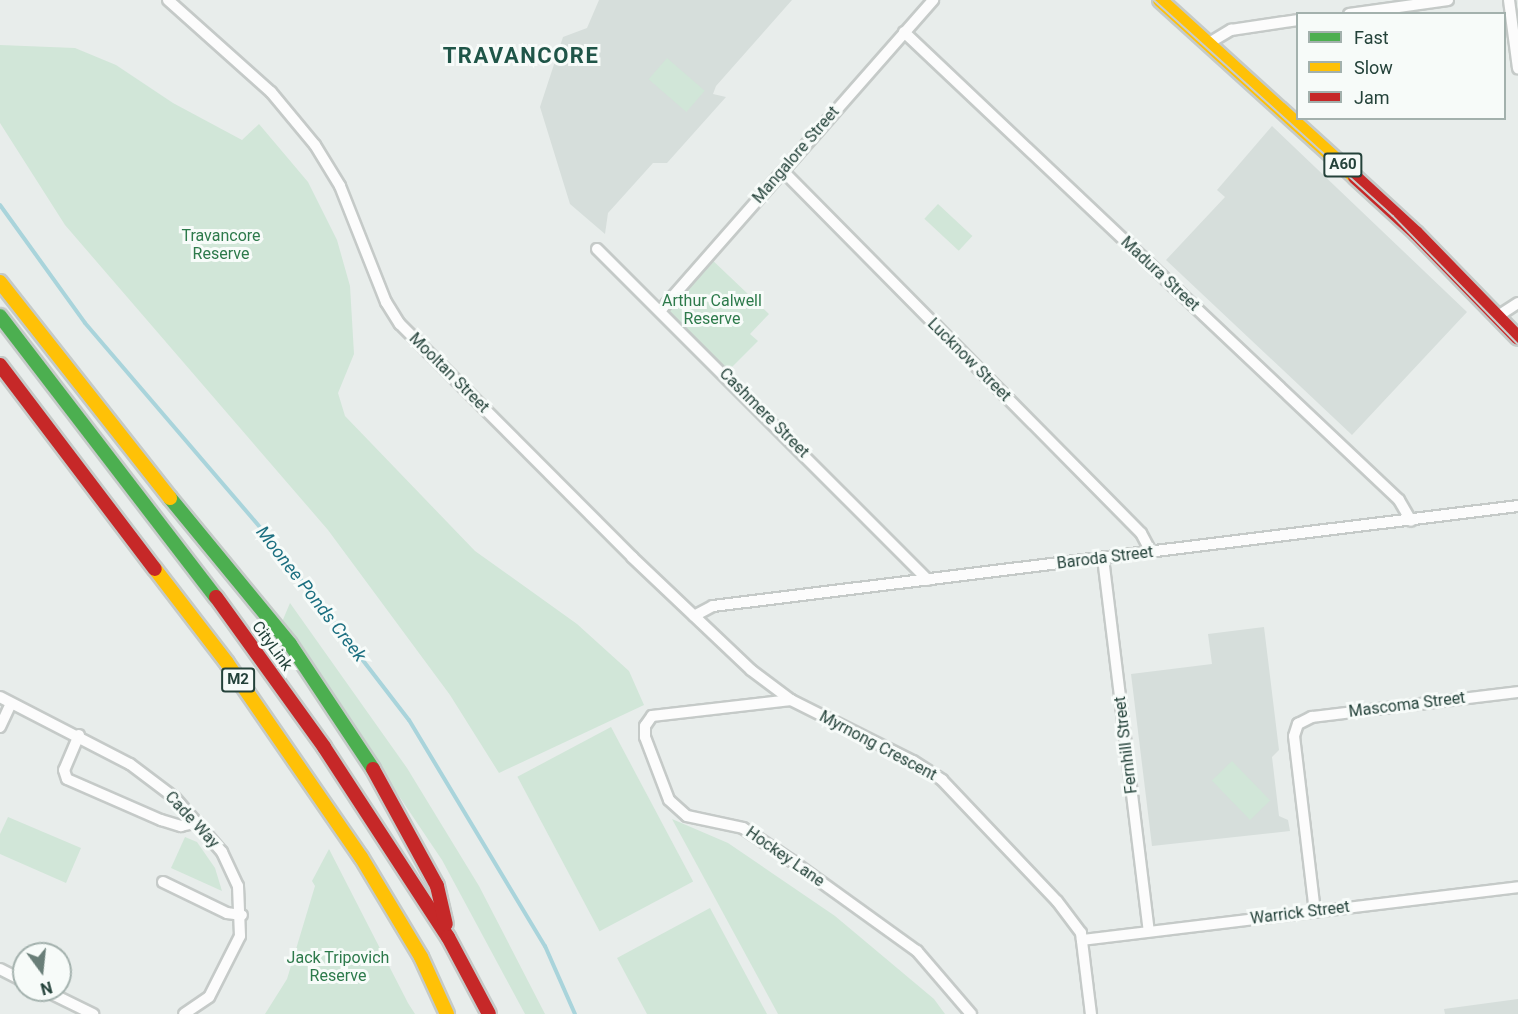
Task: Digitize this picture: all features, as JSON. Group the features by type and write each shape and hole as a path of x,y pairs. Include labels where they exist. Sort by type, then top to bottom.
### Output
{"main road":[{"name":"A60","path":"1160,0 1416,233 1518,338"},
{"path":"0,282 117,435 290,644 330,701 389,794 437,886 448,936"},
{"name":"CityLink","path":"0,316 198,572 324,747 448,936 489,1014"},
{"name":"M2","path":"0,365 227,663 362,857 421,957 447,1014"}],"street":[{"name":"Mooltan Street","path":"168,0 271,92 315,145 343,193 386,302 400,324 694,616 751,670 792,700"},
{"name":"Mangalore Street","path":"660,311 933,0"},
{"path":"1363,12 1448,0"},
{"path":"1509,0 1518,68"},
{"path":"1209,43 1231,30 1296,20"},
{"name":"Madura Street","path":"904,32 1399,500 1411,520"},
{"name":"Lucknow Street","path":"783,171 1141,533 1151,552"},
{"name":"Cashmere Street","path":"597,249 928,580"},
{"path":"1498,316 1518,303"},
{"name":"Baroda Street","path":"694,616 713,606 1518,506"},
{"name":"Fernhill Street","path":"1103,558 1149,931"},
{"name":"Mascoma Street","path":"1315,912 1294,736 1298,724 1312,717 1518,692"},
{"name":"Cade Way","path":"0,697 79,735 130,764 175,798 222,852 238,886 242,915 240,936 230,964 209,997 184,1014"},
{"name":"Hockey Lane","path":"792,700 652,716 644,731 662,787 674,806 687,816 732,823 755,835 917,951 972,1014"},
{"name":"Myrnong Crescent","path":"792,700 913,761 942,780 1057,901 1075,923 1082,940 1091,1014"},
{"path":"0,727 11,703"},
{"path":"79,735 64,770 67,779 160,820 181,826 198,822"},
{"path":"163,882 227,913 242,915"},
{"name":"Warrick Street","path":"1082,940 1518,887"},
{"path":"66,1002 86,1013"}],"shaded area":[{"path":"599,0 792,0 716,86 713,94 726,97 667,163 653,163 608,213 605,234 570,204 540,107 563,37 587,28"},
{"path":"1272,126 1467,312 1352,435 1166,260 1225,197 1217,190"},
{"path":"1264,627 1279,750 1272,757 1279,816 1288,820 1290,831 1152,846 1131,674 1212,664 1208,634"},
{"path":"1518,999 1518,1014 1445,1014 1444,1009"}],"green space":[{"name":"Travancore Reserve","path":"0,45 75,48 116,65 173,103 242,140 259,124 308,182 337,240 350,286 354,354 338,393 345,416 475,551 577,624 629,671 644,705 499,773 450,695 328,530 65,225 0,123"},
{"path":"667,58 705,91 686,112 649,79"},
{"path":"938,204 972,236 959,251 924,219"},
{"name":"Arthur Calwell Reserve","path":"708,256 769,314 750,334 758,341 725,374 660,311"},
{"path":"290,603 407,768 479,886 545,1014 525,1014 442,860 282,622"},
{"path":"611,727 693,882 600,931 517,777"},
{"path":"1232,761 1270,801 1250,820 1212,780"},
{"path":"8,817 81,848 66,883 0,854 0,834"},
{"path":"672,819 728,843 835,916 934,999 945,1014 778,1014"},
{"path":"185,837 197,842 215,868 222,891 171,868"},
{"name":"Jack Tripovich Reserve","path":"329,849 415,1014 265,1014 287,979 315,886 312,881"},
{"path":"710,908 767,1014 647,1014 617,958"}],"waterway":[{"name":"Moonee Ponds Creek","path":"0,205 85,323 261,528 409,720 545,946 575,1014"}],"tram line":[{"path":"1154,0 1393,216 1518,344"}],"traffic: fast":[{"path":"0,316 216,597"},
{"path":"170,498 290,644 373,769"}],"traffic: slow":[{"path":"1160,0 1355,177"},
{"path":"0,282 170,498"},
{"path":"155,569 227,663 361,857 421,957 447,1014"}],"traffic: jam":[{"path":"1355,177 1416,233 1518,338"},
{"path":"0,365 155,569"},
{"path":"216,597 324,747 448,937 489,1014"},
{"path":"373,769 437,886 446,924"}],"district":[{"name":"TRAVANCORE","path":"521,56"}]}
